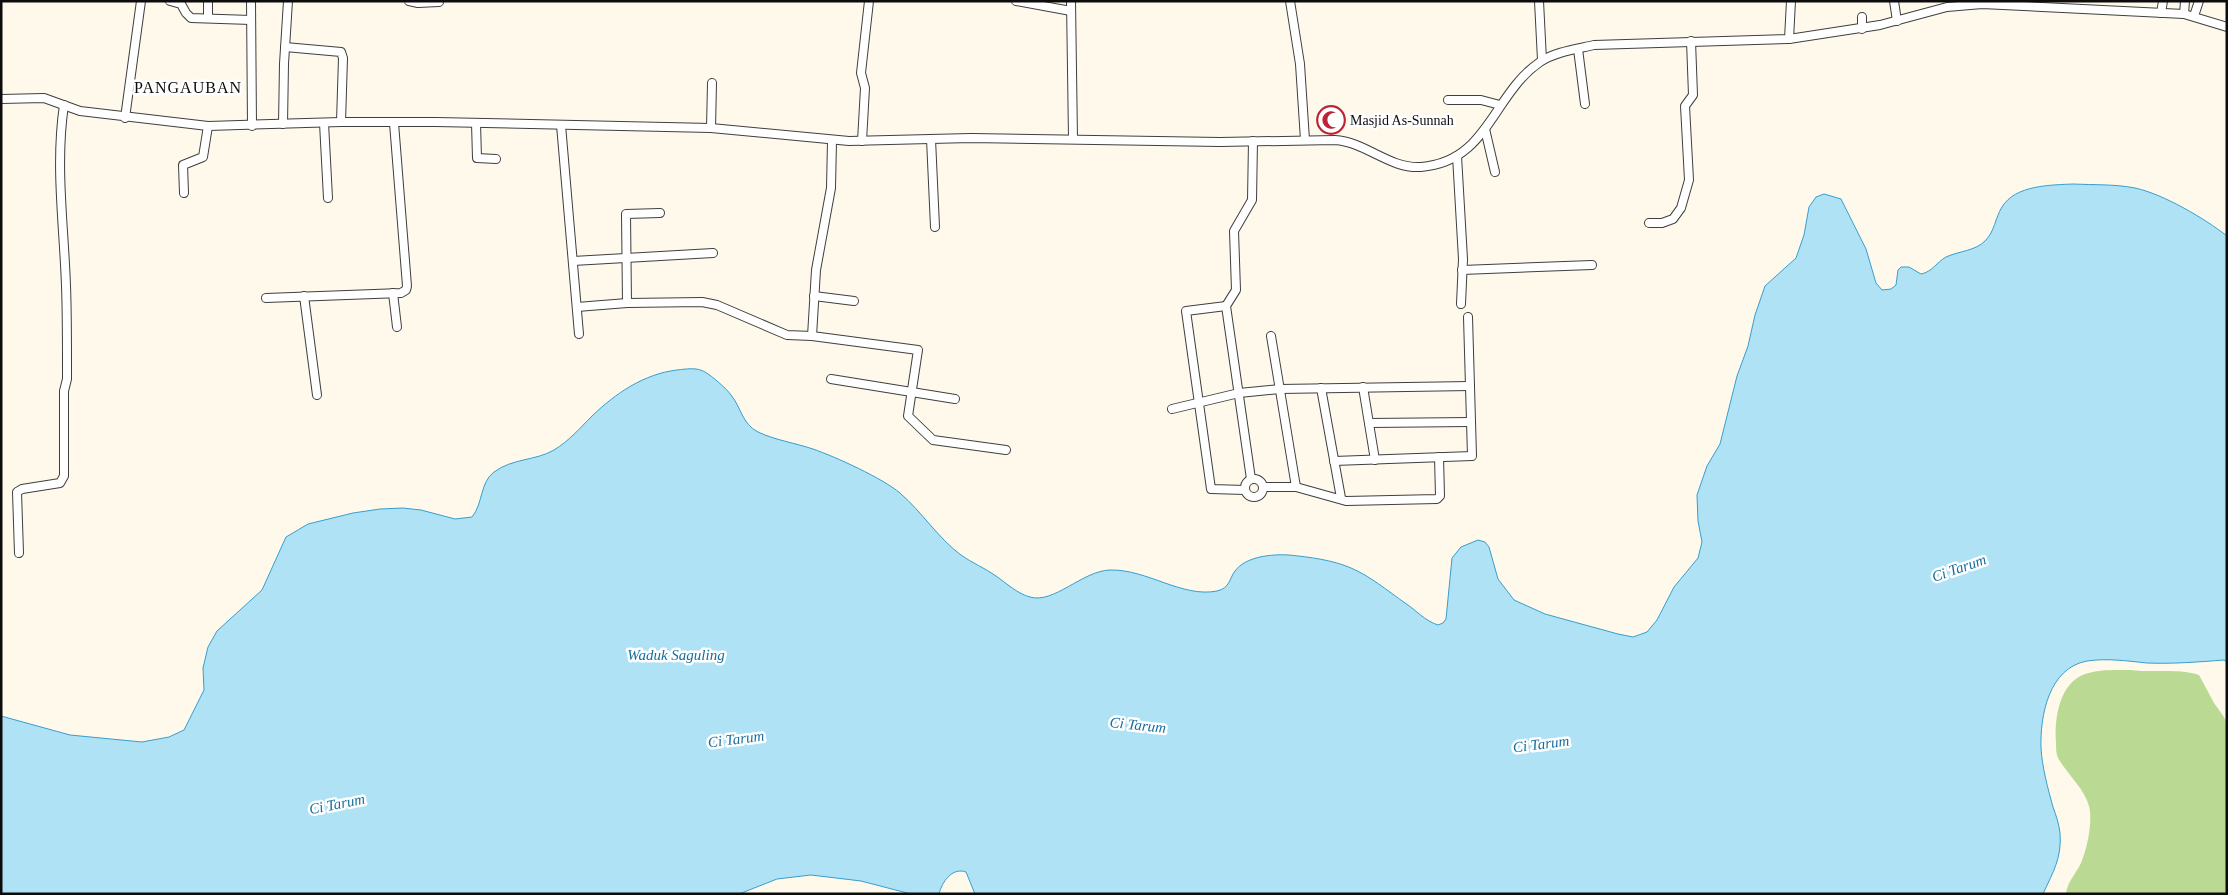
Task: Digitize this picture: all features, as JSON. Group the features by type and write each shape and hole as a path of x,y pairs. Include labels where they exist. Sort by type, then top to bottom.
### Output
{"street":[{"path":"126,118 141,1"},
{"path":"170,1 183,5 186,13 191,18 251,20"},
{"path":"208,1 208,18"},
{"path":"251,1 252,126"},
{"path":"284,124 285,47 288,1"},
{"path":"409,1 418,3 439,2"},
{"path":"862,141 865,88 861,73 868,1"},
{"path":"1016,1 1071,11"},
{"path":"1072,1 1073,139"},
{"path":"1290,1 1300,64 1305,140"},
{"path":"1539,1 1542,60"},
{"path":"1789,39 1791,1"},
{"path":"1894,1 1897,21"},
{"path":"2161,13 2163,1"},
{"path":"2184,14 2185,1"},
{"path":"2194,16 2198,1"},
{"path":"1,99 44,98 80,111 126,118 208,126 341,122 476,123 711,128 832,140 862,141 1073,139 1220,142 1346,141 1405,167 1425,166 1457,156 1475,143 1500,105 1523,76 1542,60 1578,49 1602,45 1789,39 1897,21 1957,5 2068,4 2184,14 2227,27"},
{"path":"1862,16 1862,28"},
{"path":"1649,223 1662,223 1673,219 1681,208 1688,180 1685,106 1693,95 1691,42"},
{"path":"285,47 341,52 343,58 341,122"},
{"path":"1578,49 1585,104"},
{"path":"711,128 712,83"},
{"path":"1448,100 1481,100 1500,105"},
{"path":"19,552 17,492 22,489 60,483 64,476 64,391 67,366 66,286 61,203 61,126 64,105"},
{"path":"266,298 405,291 407,286 394,122"},
{"path":"324,123 328,198"},
{"path":"476,123 477,158 496,159"},
{"path":"562,125 579,334"},
{"path":"184,193 183,165 203,157 208,126"},
{"path":"1485,129 1495,172"},
{"path":"931,139 935,227"},
{"path":"812,336 816,270 831,188 832,140"},
{"path":"1251,480 1226,306 1236,290 1234,231 1252,200 1253,141"},
{"path":"1457,156 1462,270 1461,304"},
{"path":"627,303 626,214 660,213"},
{"path":"573,261 713,253"},
{"path":"1462,270 1592,265"},
{"path":"393,293 396,327"},
{"path":"304,296 317,396"},
{"path":"814,296 854,301"},
{"path":"577,307 676,301 712,304 784,334 918,350 908,416 933,440 1006,450"},
{"path":"1226,306 1186,311 1211,490 1245,490"},
{"path":"1334,462 1472,456 1468,317"},
{"path":"1272,336 1296,487"},
{"path":"831,379 955,398"},
{"path":"1172,409 1239,393 1280,388 1470,386"},
{"path":"1321,388 1341,498"},
{"path":"1363,388 1375,460"},
{"path":"1369,423 1471,422"},
{"path":"1264,487 1262,493 1254,498 1248,495 1245,490 1246,483 1251,480 1258,480 1264,487 1296,487 1341,498 1346,502 1437,499 1440,496 1439,457"}],"green space":[{"path":"2131,670 2174,671 2199,675 2227,724 2227,894 2066,894 2068,886 2083,857 2089,835 2090,812 2087,799 2057,755 2057,713 2069,685 2076,679 2090,672"}],"water":[{"name":"Waduk Saguling","path":"2073,184 2120,186 2146,191 2183,208 2227,236 2227,662 2224,660 2147,663 2095,660 2074,665 2055,683 2049,695 2042,721 2041,748 2045,778 2059,826 2060,850 2056,865 2043,894 975,894 966,872 961,871 952,874 945,880 939,894 911,894 861,881 811,875 777,879 739,894 1,894 1,716 70,735 142,742 169,737 184,730 204,690 203,668 208,647 217,631 262,590 286,537 308,524 353,513 380,509 403,508 421,510 455,519 472,517 476,512 486,481 494,472 509,464 547,454 569,438 621,392 642,380 677,370 699,369 711,376 729,392 748,425 758,432 834,457 892,487 908,500 945,541 961,555 1026,596 1039,598 1049,596 1089,576 1110,570 1137,574 1191,591 1217,591 1227,585 1235,571 1246,562 1260,557 1289,555 1329,561 1358,571 1438,625 1446,619 1452,558 1461,547 1478,540 1485,542 1489,547 1498,579 1514,600 1545,614 1633,637 1647,632 1657,620 1674,587 1698,558 1702,542 1698,521 1697,495 1707,466 1720,444 1755,315 1765,286 1796,258 1804,235 1809,207 1816,197 1824,194 1841,199 1866,249 1876,283 1882,290 1891,289 1896,285 1898,270 1901,267 1909,267 1921,274 1946,257 1972,249 1981,244 1991,233 2002,207 2015,194 2034,188"}],"place":[{"name":"Masjid As-Sunnah","path":"1331,120"}],"district":[{"name":"PANGAUBAN","path":"188,87"}],"water label":[{"name":"Ci Tarum","path":"1959,568"},
{"name":"Ci Tarum","path":"1138,725"},
{"name":"Ci Tarum","path":"736,739"},
{"name":"Ci Tarum","path":"1541,744"},
{"name":"Ci Tarum","path":"337,804"}]}
